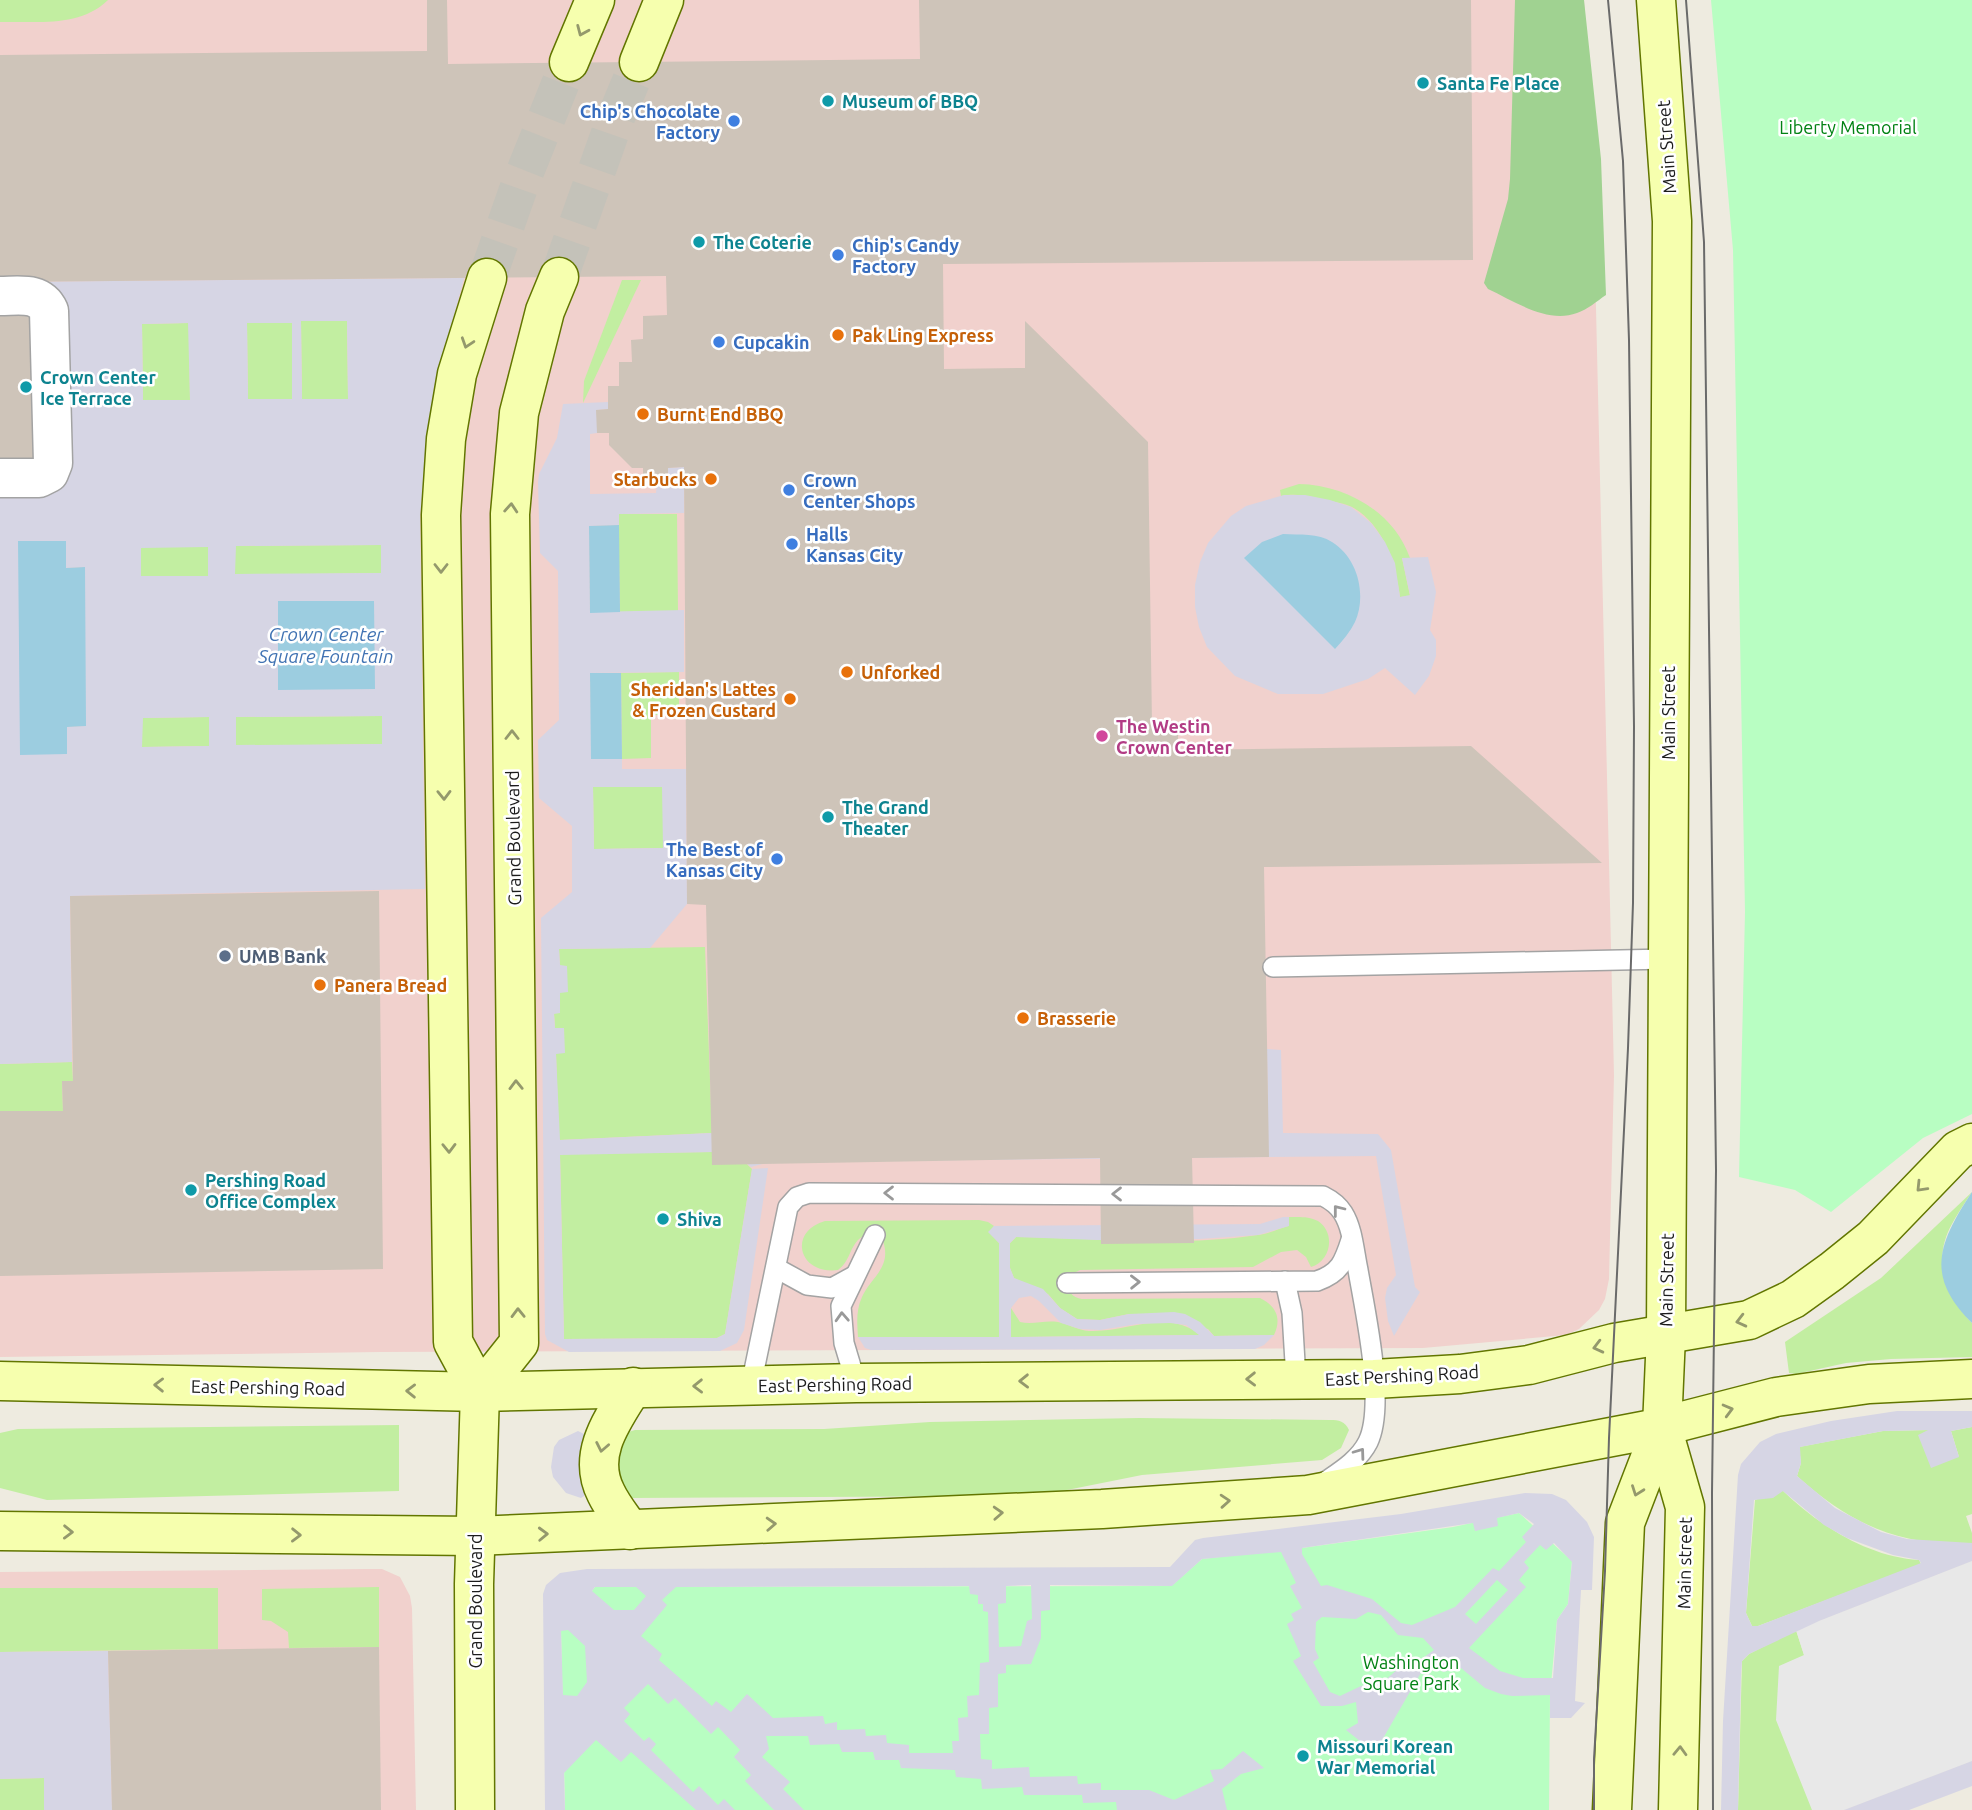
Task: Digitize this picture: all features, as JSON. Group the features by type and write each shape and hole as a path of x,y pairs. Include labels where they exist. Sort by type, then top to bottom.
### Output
{"main road":[{"path":"569,62 595,0"},
{"path":"639,62 664,0"},
{"name":"Main Street","path":"1656,0 1672,220 1666,1335 1662,1427"},
{"name":"Grand Boulevard","path":"475,1810 475,1536 480,1392 519,1343 510,514 519,413 545,311 559,277"},
{"path":"480,1392 453,1342 441,515 446,439 457,374 488,278"},
{"name":"East Pershing Road","path":"0,1381 480,1392 856,1383 1374,1379 1460,1374 1529,1365 1614,1343 1749,1320 1793,1299 1832,1271 1873,1238 1958,1150 1972,1143"},
{"path":"0,1531 475,1536 1102,1509 1308,1495 1662,1427 1776,1397 1869,1384 1972,1379"},
{"path":"630,1530 604,1490 600,1460 605,1431 633,1387"},
{"path":"1612,1810 1625,1523 1662,1427"},
{"name":"Main street","path":"1662,1427 1685,1507 1678,1810"}],"street":[{"path":"0,296 35,296 45,301 49,311 53,463 48,473 39,478 0,478"}],"lane":[{"path":"1273,967 1668,959"},
{"path":"751,1385 788,1207 797,1197 809,1193 1323,1196 1334,1202 1344,1214 1352,1238 1371,1340 1374,1421 1368,1442 1353,1462 1308,1495"},
{"path":"856,1383 844,1343 841,1306 875,1235"},
{"path":"1067,1283 1317,1281 1333,1275 1345,1258 1352,1238"},
{"path":"776,1268 807,1284 832,1288 854,1276"},
{"path":"1285,1281 1292,1313 1296,1379"}],"shaded area":[{"path":"0,0 1584,0 1592,138 1614,1075 1609,1279 1605,1299 1599,1310 1579,1329 1566,1335 1423,1348 380,1352 0,1357"},
{"path":"464,278 433,396 420,516 425,889 70,896 72,1062 0,1064 0,282","holes":["301,321 347,321 348,399 302,399","188,323 190,400 143,400 142,324","247,323 292,323 292,399 248,399","381,545 381,573 235,574 236,546","208,547 208,576 141,576 141,548","84,567 85,726 67,727 66,568","382,716 382,744 236,745 236,717","209,717 209,746 142,747 143,718"]},
{"path":"608,402 608,409 597,410 597,433 590,434 590,494 656,493 657,480 668,480 668,468 684,467 684,513 619,514 619,525 589,526 590,612 684,610 684,672 590,673 592,759 622,759 622,769 686,769 687,904 650,948 559,949 560,965 567,966 568,992 560,993 560,1013 554,1014 555,1028 564,1028 565,1053 556,1054 560,1140 712,1133 1268,1124 1267,1049 1281,1050 1283,1133 1378,1134 1391,1150 1415,1287 1420,1292 1394,1336 1388,1321 1385,1298 1387,1288 1396,1275 1376,1156 770,1162 751,1167 735,1153 713,1152 560,1155 564,1339 717,1338 725,1334 752,1169 768,1168 744,1330 737,1343 720,1351 569,1352 547,1340 541,918 572,892 572,826 539,798 538,740 559,720 558,571 540,553 538,482 539,474 557,438 563,404","holes":["593,787 662,787 663,848 594,849"]},
{"path":"1284,495 1305,495 1330,500 1351,507 1371,523 1385,542 1395,563 1400,597 1410,595 1402,558 1428,557 1436,592 1430,630 1436,640 1436,656 1429,676 1415,695 1385,668 1368,679 1323,694 1278,694 1235,676 1207,647 1195,607 1195,585 1208,543 1231,516 1246,506"},
{"path":"1289,1217 1289,1226 1258,1235 1199,1239 1097,1240 1016,1237 1010,1243 1010,1268 1014,1278 1043,1289 1060,1308 1077,1319 1100,1320 1129,1314 1174,1312 1200,1322 1214,1336 1274,1335 1264,1345 1255,1349 871,1350 865,1348 858,1337 999,1337 999,1243 988,1232 994,1226 1260,1224","holes":["1031,1296 1061,1323 1080,1329 1100,1330 1138,1324 1170,1323 1186,1325 1199,1335 1011,1337 1011,1308 1019,1298"]},
{"path":"1897,1411 1972,1411 1972,1427 1951,1431 1959,1457 1931,1468 1918,1435 1928,1430 1883,1431 1800,1447 1801,1463 1797,1476 1835,1508 1881,1532 1907,1539 1972,1543 1972,1561 1819,1621 1749,1654 1742,1661 1741,1675 1738,1810 1721,1810 1723,1721 1738,1475 1741,1464 1760,1442 1776,1434 1831,1421","holes":["1783,1491 1824,1525 1847,1538 1893,1555 1919,1560 1921,1563 1752,1626 1746,1613 1754,1500 1773,1498"]},
{"path":"578,1431 586,1435 580,1464 585,1490 581,1498 566,1493 553,1477 551,1467 554,1447 559,1440"},
{"path":"1525,1493 1552,1494 1566,1500 1587,1522 1594,1537 1592,1590 1581,1590 1575,1701 1585,1703 1571,1718 1550,1718 1550,1695 1501,1694 1485,1688 1461,1668 1443,1672 1435,1662 1422,1671 1378,1747 1370,1749 1346,1730 1358,1723 1356,1702 1342,1706 1321,1706 1293,1661 1301,1656 1287,1624 1294,1620 1291,1614 1302,1608 1290,1586 1296,1583 1281,1552 1202,1559 1172,1586 1050,1585 1050,1610 1041,1611 1041,1638 1031,1664 1006,1665 1006,1673 998,1674 998,1707 989,1708 989,1734 980,1734 981,1759 992,1760 992,1769 1029,1767 1030,1777 1077,1776 1078,1784 1101,1783 1101,1790 1149,1790 1174,1800 1214,1781 1210,1770 1222,1769 1243,1751 1264,1768 1241,1774 1222,1789 1227,1810 1117,1810 1116,1802 1083,1803 1082,1795 1024,1795 1022,1787 982,1789 981,1779 956,1777 955,1770 901,1768 899,1760 875,1760 873,1752 842,1752 839,1744 810,1745 808,1736 766,1736 769,1749 762,1757 790,1782 783,1789 804,1810 774,1810 745,1781 751,1775 734,1757 740,1750 718,1727 711,1734 675,1698 668,1704 648,1684 624,1708 630,1714 624,1721 644,1741 649,1737 656,1744 651,1750 693,1792 699,1786 718,1805 724,1799 735,1810 696,1810 631,1752 621,1762 596,1740 564,1773 565,1810 545,1810 543,1594 546,1585 560,1573 587,1569 1170,1567 1195,1540 1203,1538 1401,1514","holes":["1519,1513 1534,1524 1522,1537 1526,1542 1499,1571 1493,1568 1455,1607 1412,1625 1401,1623 1372,1599 1327,1585 1321,1586 1302,1554 1302,1548 1473,1523 1475,1531 1498,1526 1497,1518","1554,1543 1572,1562 1568,1604 1557,1620 1553,1678 1523,1678 1500,1671 1469,1648 1526,1587 1519,1580 1529,1568 1524,1562 1540,1545 1546,1550","1497,1580 1508,1590 1476,1624 1465,1614","1031,1585 1032,1619 1027,1621 1021,1646 999,1647 998,1604 1006,1603 1006,1586","969,1586 970,1594 978,1595 978,1604 983,1604 983,1611 988,1612 989,1662 980,1663 979,1695 967,1696 968,1717 958,1718 959,1741 952,1741 953,1753 909,1753 909,1745 887,1743 886,1735 866,1736 865,1729 837,1730 837,1722 825,1724 823,1716 773,1718 747,1694 731,1712 716,1701 712,1706 659,1660 662,1654 641,1636 667,1605 662,1600 676,1587","595,1587 636,1587 646,1596 634,1610 614,1610 592,1591","1368,1612 1381,1615 1398,1635 1423,1638 1434,1650 1417,1662 1405,1663 1384,1681 1361,1686 1340,1696 1330,1692 1313,1662 1319,1658 1315,1649 1316,1622 1322,1617 1356,1619","568,1630 585,1646 587,1682 577,1696 563,1695 561,1631"]},
{"path":"1972,1561 1972,1761 1844,1810 1812,1810 1776,1720 1779,1666 1804,1655 1796,1630"},
{"path":"382,1569 400,1577 410,1596 412,1608 416,1810 0,1810 0,1572"},
{"path":"108,1651 112,1810 44,1810 44,1778 0,1779 0,1652"},
{"path":"1972,1761 1972,1786 1909,1810 1844,1810"}],"green space":[{"path":"0,0 108,0 97,9 71,19 0,22"},
{"path":"1515,0 1584,0 1601,159 1606,295 1584,310 1566,316 1531,310 1488,289 1484,283 1508,199"},
{"name":"Liberty Memorial","path":"1711,0 1972,0 1972,1114 1923,1138 1831,1212 1795,1190 1739,1177 1745,912 1733,250"},
{"path":"622,280 641,280 583,403 584,381"},
{"path":"347,320 348,399 302,400 301,321"},
{"path":"189,323 190,400 143,400 142,324"},
{"path":"247,323 292,323 292,399 248,399"},
{"path":"1299,484 1351,496 1366,504 1393,527 1410,558 1402,558 1410,596 1400,597 1386,546 1380,534 1363,514 1346,505 1303,495 1281,496 1280,490"},
{"path":"618,514 677,514 678,611 620,612"},
{"path":"381,545 382,573 235,575 235,546"},
{"path":"141,547 208,547 208,576 141,576"},
{"path":"679,672 679,715 651,715 651,758 622,759 621,673"},
{"path":"382,716 383,744 236,746 236,717"},
{"path":"209,717 209,746 142,747 142,718"},
{"path":"593,787 663,787 663,848 594,849"},
{"path":"705,947 712,1133 559,1140 556,1054 564,1028 555,1028 554,1013 560,1013 560,992 567,992 567,966 560,966 559,949"},
{"path":"72,1062 73,1081 62,1082 63,1111 0,1111 0,1064"},
{"path":"735,1153 752,1169 725,1334 717,1338 564,1339 560,1154"},
{"path":"1972,1192 1946,1237 1942,1260 1954,1297 1972,1323 1972,1357 1891,1359 1846,1363 1796,1374 1789,1373 1785,1342 1881,1278"},
{"path":"1289,1217 1311,1218 1324,1226 1329,1246 1318,1264 1311,1267 1306,1257 1297,1250 1281,1252 1253,1267 1080,1270 1068,1276 1070,1291 1082,1299 1260,1298 1276,1313 1274,1335 1214,1336 1208,1329 1129,1314 1100,1320 1077,1319 1060,1308 1048,1294 1014,1278 1010,1268 1010,1243 1016,1237 1137,1241 1228,1239 1262,1234 1288,1226"},
{"path":"979,1220 994,1226 989,1232 999,1243 999,1337 858,1337 859,1307 866,1290 883,1265 883,1241 865,1235 860,1238 838,1270 825,1270 814,1266 803,1252 802,1243 806,1234 813,1226 825,1221"},
{"path":"1011,1308 1020,1322 1025,1323 1058,1322 1089,1331 1103,1331 1160,1322 1187,1327 1200,1335 1011,1337"},
{"path":"1139,1418 1333,1420 1344,1423 1349,1430 1341,1448 1322,1460 1142,1475 1024,1496 629,1498 618,1494 618,1435 635,1430 824,1429 930,1422"},
{"path":"399,1425 399,1491 47,1500 0,1488 0,1433 18,1429"},
{"path":"1972,1427 1972,1514 1966,1516 1972,1533 1972,1543 1922,1541 1877,1529 1837,1507 1797,1476 1801,1463 1799,1447 1883,1431 1930,1430 1959,1457 1951,1431"},
{"path":"1782,1490 1811,1515 1845,1537 1881,1553 1919,1560 1921,1564 1752,1626 1746,1613 1755,1500"},
{"name":"Washington Square Park","path":"1519,1513 1572,1561 1568,1604 1557,1620 1550,1695 1549,1810 565,1810 561,1630 595,1587 1171,1586 1202,1559 1453,1527"},
{"path":"379,1587 379,1647 289,1648 288,1632 271,1621 262,1620 262,1589"},
{"path":"0,1588 218,1588 218,1649 0,1652"},
{"path":"1796,1630 1804,1655 1812,1810 1738,1810 1742,1661 1749,1654"},
{"path":"44,1778 44,1810 0,1810 0,1779"}],"water":[{"path":"619,525 620,612 590,613 589,526"},
{"path":"1283,534 1327,539 1341,549 1354,567 1360,589 1359,611 1351,629 1335,649 1244,558 1262,542"},
{"path":"18,541 66,541 66,568 85,567 86,726 67,727 67,754 20,755"},
{"name":"Crown Center Square Fountain","path":"278,601 374,601 375,689 278,690"},
{"path":"590,673 621,673 622,759 591,759"},
{"path":"1972,1192 1972,1323 1947,1290 1942,1274 1942,1259 1951,1227"}],"building":[{"path":"427,0 447,0 448,64 920,59 919,0 1471,0 1473,260 943,264 944,369 1025,368 1025,321 1148,442 1152,725 1178,726 1178,750 1471,746 1602,863 1264,867 1269,1157 1192,1158 1194,1243 1101,1244 1100,1158 712,1165 706,905 687,904 684,467 668,468 668,480 643,480 643,468 632,468 609,445 609,433 597,433 596,410 608,409 608,386 619,386 619,362 632,362 631,340 643,339 643,316 667,315 666,276 0,282 0,55 427,51"},
{"name":"Crown Center Ice Terrace","path":"0,296 35,296 53,463 0,478"},
{"path":"379,891 383,1269 0,1276 0,1111 63,1111 62,1081 73,1081 70,896"},
{"path":"379,1647 381,1810 112,1810 108,1651"}],"tunnel":[{"path":"487,278 519,187 569,62"},
{"path":"559,277 614,122 639,62"}],"tram line":[{"path":"1594,1810 1594,1759 1605,1571 1633,903 1634,726 1629,340 1623,161 1608,0"},
{"path":"1686,0 1704,242 1716,1170 1712,1493 1713,1810"}],"place":[{"name":"Santa Fe Place","path":"1423,83"},
{"name":"Museum of BBQ","path":"828,101"},
{"name":"Chip's Chocolate Factory","path":"734,121"},
{"name":"The Coterie","path":"699,242"},
{"name":"Chip's Candy Factory","path":"838,255"},
{"name":"Pak Ling Express","path":"838,335"},
{"name":"Cupcakin","path":"719,342"},
{"name":"Crown Center Ice Terrace","path":"26,387"},
{"name":"Burnt End BBQ","path":"643,414"},
{"name":"Starbucks","path":"711,479"},
{"name":"Crown Center Shops","path":"789,490"},
{"name":"Halls Kansas City","path":"792,544"},
{"name":"Unforked","path":"847,672"},
{"name":"Sheridan's Lattes & Frozen Custard","path":"790,699"},
{"name":"The Westin Crown Center","path":"1102,736"},
{"name":"The Grand Theater","path":"828,817"},
{"name":"The Best of Kansas City","path":"777,859"},
{"name":"UMB Bank","path":"225,956"},
{"name":"Panera Bread","path":"320,985"},
{"name":"Brasserie","path":"1023,1018"},
{"name":"Pershing Road Office Complex","path":"191,1190"},
{"name":"Shiva","path":"663,1219"},
{"name":"Missouri Korean War Memorial","path":"1303,1756"}]}
